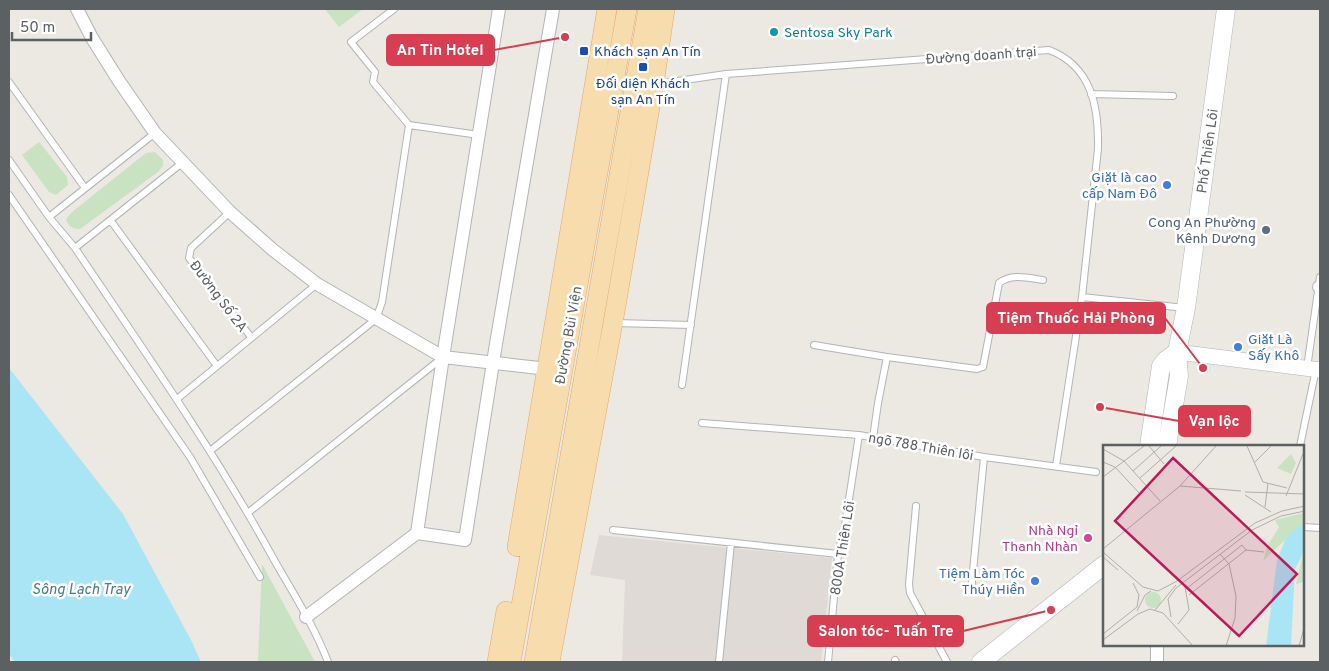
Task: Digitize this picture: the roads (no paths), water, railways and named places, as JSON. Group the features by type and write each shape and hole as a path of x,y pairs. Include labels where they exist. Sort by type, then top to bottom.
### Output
{"main road":[{"name":"Đường Bùi Viện","path":"511,662 608,9"},
{"name":"Đường Bùi Viện","path":"497,662 627,9"},
{"name":"Đường Bùi Viện","path":"534,662 648,9"},
{"path":"550,662 613,323 665,9"},
{"name":"Phố Thiên Lôi","path":"1167,445 1179,376 1177,352 1186,308 1226,9"},
{"path":"1149,445 1161,366 1177,352"},
{"path":"981,662 1103,566"},
{"path":"1000,662 1103,581"},
{"path":"519,611 543,615"}],"street":[{"path":"77,9 92,38 119,81 155,133 230,212 273,250 317,284 444,358 555,370"},
{"path":"306,617 417,533 499,9"},
{"path":"417,533 465,540 553,9"},
{"path":"1177,352 1314,369"},
{"path":"1157,646 1157,662"}],"lane":[{"path":"394,9 351,42 375,72 373,82 409,125 479,135"},
{"name":"Đường doanh trại","path":"654,84 726,74 1049,50 1062,55 1074,66 1087,84 1096,103 1098,149 1082,297 1056,466"},
{"path":"682,385 726,74"},
{"path":"9,82 85,188"},
{"path":"1091,94 1173,96"},
{"path":"210,451 376,319 382,302 409,125"},
{"path":"50,217 155,133"},
{"path":"9,160 75,248 177,399 249,512 306,617 328,662"},
{"path":"75,248 182,163"},
{"path":"9,196 190,456 260,577"},
{"name":"Đường Số 2A","path":"230,212 191,248 189,258 251,337"},
{"path":"111,221 217,366"},
{"path":"814,345 977,369 983,367 999,283 1004,279 1014,277 1043,280"},
{"path":"177,399 317,284"},
{"path":"1300,445 1314,369 1320,284"},
{"path":"1082,297 1186,308"},
{"path":"613,323 691,325"},
{"path":"873,438 887,357"},
{"path":"249,512 444,358"},
{"name":"ngõ 788 Thiên lôi","path":"702,423 859,435 984,457 1096,472"},
{"name":"800A Thiên Lôi","path":"828,662 838,554 845,525 859,435"},
{"name":"ngõ 788 Thiên lôi","path":"971,592 984,457"},
{"path":"916,506 909,584 910,593 947,662"},
{"path":"1304,527 1320,528"},
{"path":"613,530 838,554"},
{"path":"719,662 731,543"}],"water":[{"name":"Sông Lạch Tray","path":"9,368 123,514 201,662 15,662 9,654"}],"place":[{"name":"Sentosa Sky Park","path":"774,32"},
{"name":"An Tin Hotel","path":"565,37"},
{"name":"Khách sạn An Tín","path":"584,51"},
{"name":"Đối diện Khách sạn An Tín","path":"643,67"},
{"name":"Giặt là cao cấp Nam Đô","path":"1167,185"},
{"name":"Cong An Phường Kênh Dương","path":"1266,230"},
{"name":"Giặt Là Sấy Khô","path":"1238,347"},
{"name":"Tiệm Thuốc Hải Phòng","path":"1203,368"},
{"name":"Vạn lộc","path":"1100,407"},
{"name":"Nhà Ngỉ Thanh Nhàn","path":"1088,538"},
{"name":"Tiệm Làm Tóc Thúy Hiền","path":"1035,581"},
{"name":"Salon tóc- Tuấn Tre","path":"1051,610"}]}
